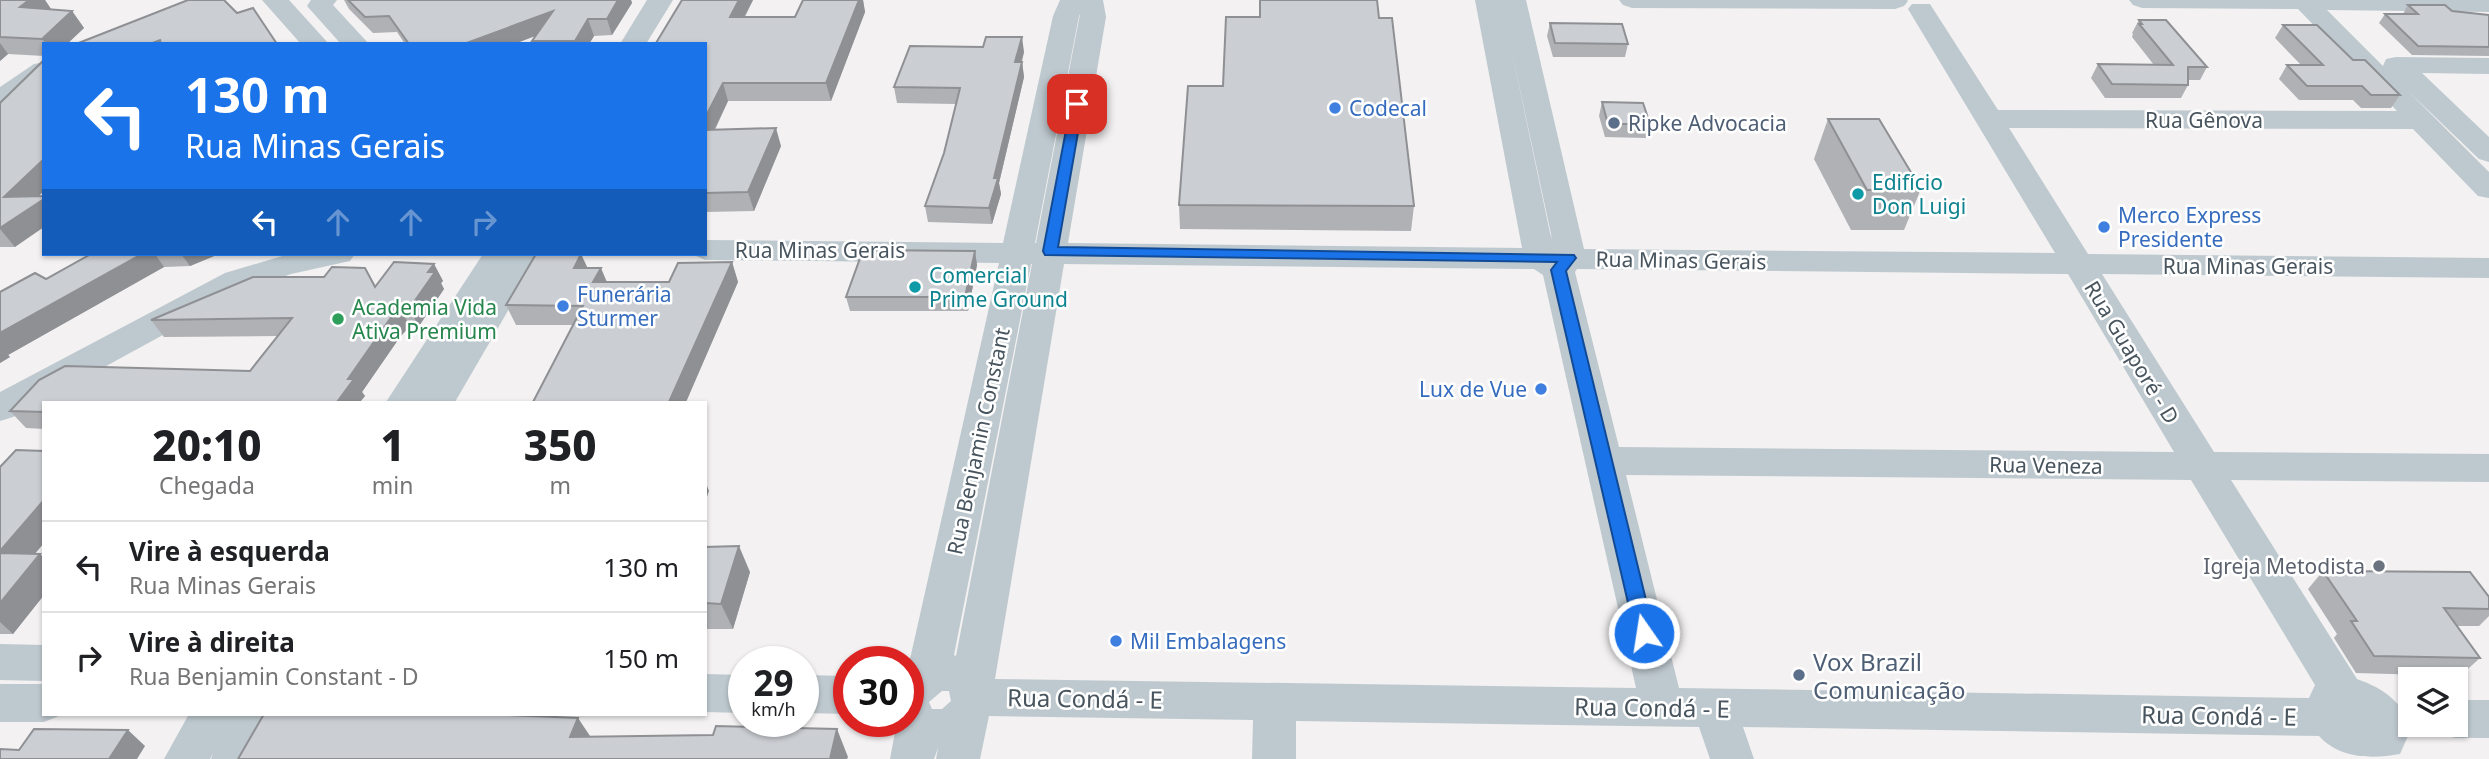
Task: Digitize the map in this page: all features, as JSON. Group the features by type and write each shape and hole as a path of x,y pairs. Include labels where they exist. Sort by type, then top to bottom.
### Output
{"street":[{"path":"275,0 314,42"},
{"path":"324,0 320,6 354,42"},
{"path":"635,42 660,0"},
{"path":"653,42 677,0"},
{"path":"1488,0 1520,161 1556,262 1662,707"},
{"path":"1513,0 1550,162 1556,262"},
{"path":"1632,0 1912,3"},
{"path":"2142,0 2489,4"},
{"name":"Rua Benjamin Constant","path":"958,759 1016,442 1034,251 1062,104 1066,16 1081,1"},
{"path":"2318,1 2396,65 2489,153"},
{"path":"2318,1 2419,120 2489,188"},
{"name":"Rua Guaporé - D","path":"1912,3 2079,265 2201,467 2353,737 2388,734"},
{"path":"2396,65 2489,66"},
{"path":"0,100 42,71"},
{"name":"Rua Gênova","path":"1988,119 2419,120"},
{"path":"2457,122 2489,122"},
{"path":"1520,161 1550,162"},
{"name":"Rua Minas Gerais","path":"707,250 1034,251 1556,262 2489,268"},
{"name":"Rua Benjamin Constant","path":"924,664 978,441 1034,251"},
{"path":"0,408 236,281 285,265 329,256"},
{"path":"404,401 498,256"},
{"path":"438,401 524,256"},
{"path":"978,441 1016,442"},
{"name":"Rua Veneza","path":"1603,461 2489,468"},
{"path":"0,662 42,663"},
{"path":"924,698 949,672 959,675 971,699"},
{"path":"707,693 728,694"},
{"name":"Rua Condá - E","path":"971,699 1716,708 2337,706"},
{"path":"1275,701 1275,759"},
{"path":"0,703 42,704"},
{"path":"1716,708 1732,759"},
{"path":"186,759 212,716"},
{"path":"233,759 257,716"},
{"path":"2468,719 2489,719"}],"building":[{"path":"0,0 29,0 20,7 72,11 42,39 0,37"},
{"path":"188,0 224,0 237,13 253,8 276,42 160,40 81,42"},
{"path":"348,0 618,0 607,19 588,19 575,41 532,41 553,11 469,42 408,42 389,16 365,17"},
{"path":"682,0 739,0 730,17 795,17 803,0 859,0 826,83 723,83 707,114 707,42 657,42"},
{"path":"1260,0 1377,0 1379,18 1392,18 1414,206 1179,205 1188,86 1223,86 1226,17 1260,17"},
{"path":"2408,5 2445,5 2452,11 2489,15 2489,47 2418,46 2385,14 2418,14"},
{"path":"2139,20 2166,20 2207,67 2188,67 2188,85 2112,84 2098,64 2173,65 2139,24 2142,24"},
{"path":"1550,23 1622,24 1628,44 1555,43"},
{"path":"2283,25 2317,25 2353,60 2365,60 2400,95 2371,95 2362,86 2307,86 2287,65 2323,65"},
{"path":"986,37 1022,37 1015,62 1022,62 994,178 998,178 989,208 925,206 944,153 960,88 894,87 910,46 983,47"},
{"path":"42,62 42,161 4,197 42,196 42,200 0,228 0,103"},
{"path":"1602,102 1643,103 1650,124 1608,124"},
{"path":"1828,119 1879,119 1921,189 1867,190"},
{"path":"776,128 748,192 707,193 707,130"},
{"name":"Comercial Prime Ground","path":"863,250 975,251 965,297 846,297"},
{"path":"87,256 138,256 0,333 0,292 35,273 46,279"},
{"path":"535,256 580,256 574,268 601,268 593,282 669,282 678,263 732,262 669,401 534,401 583,306 506,305"},
{"path":"394,262 434,264 428,272 435,272 409,309 400,309 390,319 348,379 354,379 338,401 42,401 42,412 10,411 39,380 65,366 250,371 292,318 151,320 253,277 324,277 332,267 365,268 375,287"},
{"path":"16,450 42,451 42,502 0,551 0,467"},
{"path":"739,546 721,604 707,603 707,547"},
{"path":"0,553 40,554 0,603"},
{"path":"2323,571 2470,572 2489,597 2489,609 2444,608 2480,658 2374,656 2351,621 2357,621"},
{"path":"263,716 532,716 578,718 570,737 713,735 716,726 728,726 728,737 819,737 819,729 833,729 835,737 830,759 238,759"},
{"path":"34,729 128,730 109,759 0,759 0,749 19,750"}],"place":[{"name":"Codecal","path":"1335,108"},
{"name":"Ripke Advocacia","path":"1614,123"},
{"name":"Edifício Don Luigi","path":"1858,194"},
{"name":"Merco Express Presidente","path":"2104,227"},
{"name":"Comercial Prime Ground","path":"915,287"},
{"name":"Funerária Sturmer","path":"563,306"},
{"name":"Academia Vida Ativa Premium","path":"338,319"},
{"name":"Lux de Vue","path":"1541,389"},
{"name":"Igreja Metodista","path":"2379,566"},
{"name":"Mil Embalagens","path":"1116,641"},
{"name":"Vox Brazil Comunicação","path":"1799,675"}],"route":[{"path":"1077,104 1050,251 1569,258 1558,270 1644,633"}]}
